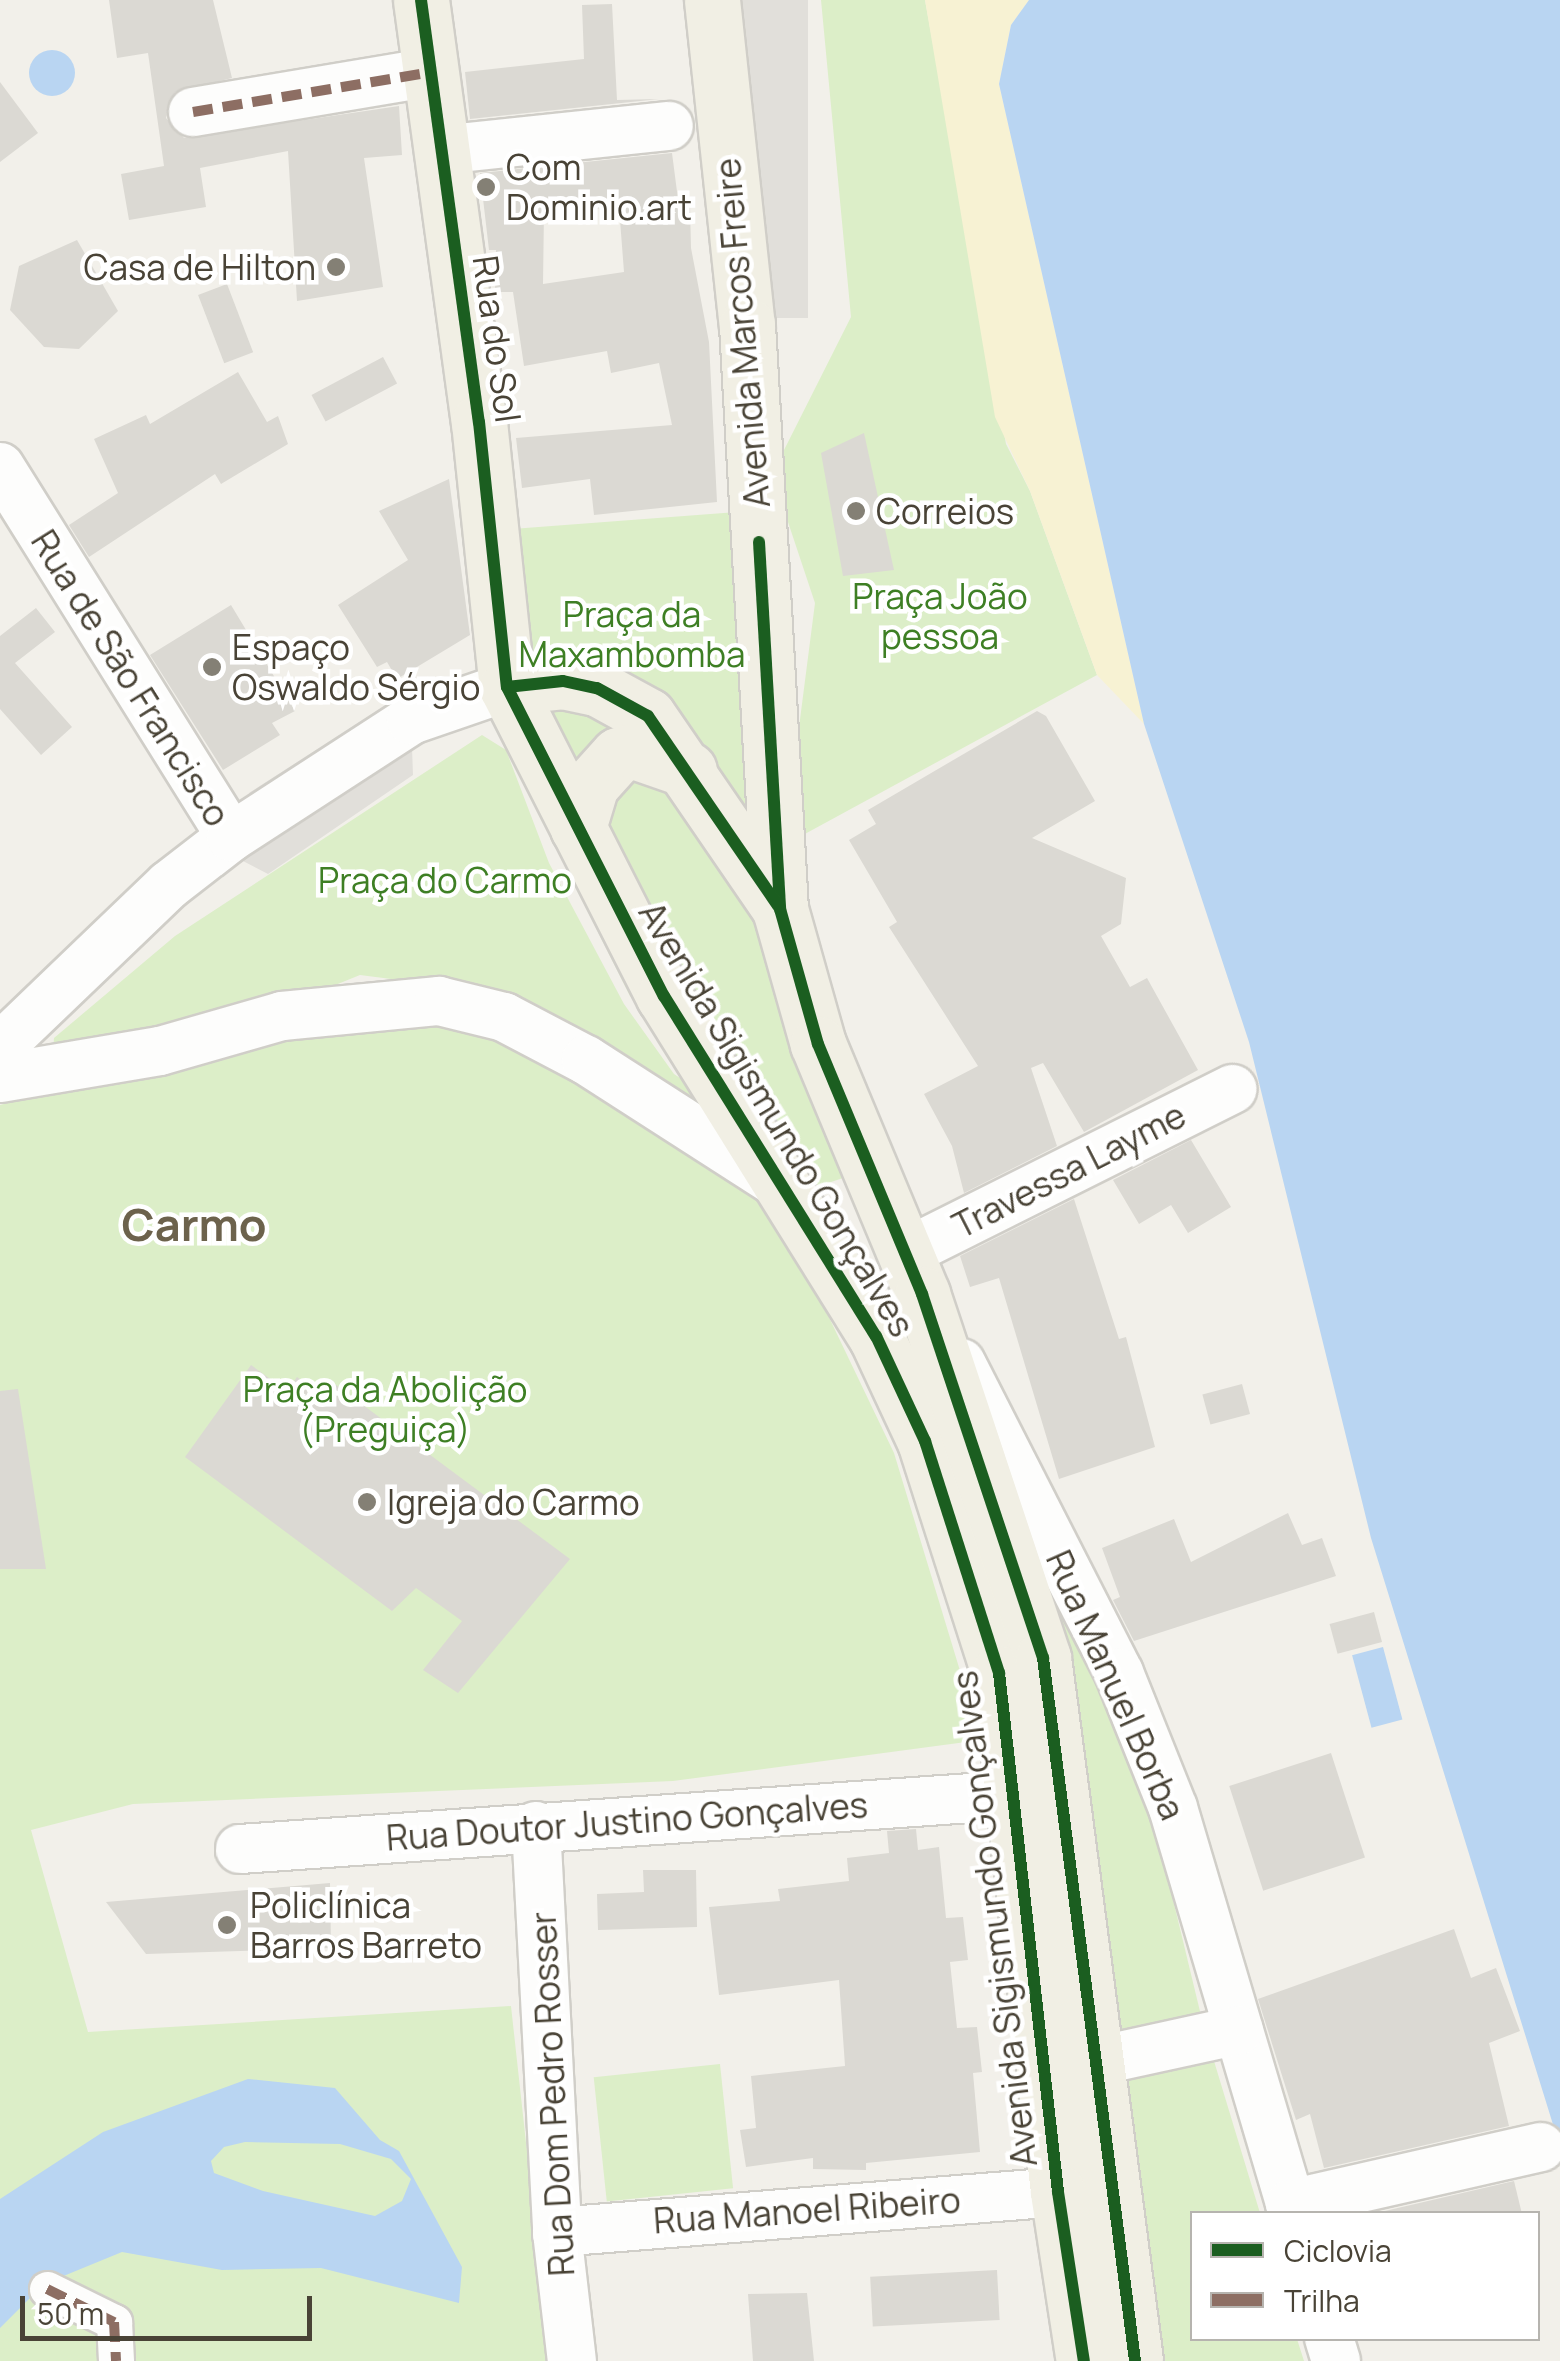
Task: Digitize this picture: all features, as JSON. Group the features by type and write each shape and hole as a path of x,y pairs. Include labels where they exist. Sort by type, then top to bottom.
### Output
{"main road":[{"name":"Rua do Sol","path":"421,0 479,422 507,688"},
{"name":"Avenida Marcos Freire","path":"712,0 748,325 780,909 818,1044 858,1131"},
{"path":"507,688 563,681 623,699 648,716 689,770 780,909"},
{"name":"Avenida Sigismundo Gonçalves","path":"507,688 664,996 876,1336 925,1442 999,1672 1058,2192 1084,2361"},
{"path":"578,828 591,785 618,755 634,751 689,770"},
{"path":"784,1187 819,1183 850,1152 858,1131"},
{"name":"Avenida Sigismundo Gonçalves","path":"858,1131 915,1273 1043,1658 1135,2361"}],"street":[{"path":"194,112 431,72"},
{"path":"439,150 669,126"},
{"name":"Rua de São Francisco","path":"0,467 231,837"},
{"path":"0,1047 169,886 231,837 411,720 507,688"},
{"path":"0,1078 160,1051 282,1016 439,1000 504,1017 586,1060 784,1187"},
{"name":"Travessa Layme","path":"915,1273 1232,1089"},
{"name":"Rua Manuel Borba","path":"915,1273 996,1423 1119,1673 1174,1808 1291,2209"},
{"name":"Rua Doutor Justino Gonçalves","path":"240,1849 1014,1795"},
{"name":"Rua Dom Pedro Rosser","path":"536,1826 557,2232 572,2361"},
{"path":"1096,2060 1239,2030"},
{"path":"1291,2209 1542,2148"},
{"name":"Rua Manoel Ribeiro","path":"557,2232 1058,2192"},
{"path":"48,2290 114,2322 116,2361"}],"green space":[{"name":"Praça João pessoa","path":"821,0 925,0 1006,444 1030,491 1097,675 803,835 794,766 815,603 781,501 782,454 851,317"},
{"path":"737,512 849,1176 819,1186 803,1226 723,1124 469,989 360,975 276,1009 53,1051 54,1038 175,936 482,735 506,750 549,863 624,1004 674,1074 707,1096 630,996 528,792 512,529"},
{"name":"Praça da Abolição (Preguiça)","path":"298,1024 447,1025 595,1072 778,1211 894,1453 981,1740 673,1781 133,1804 31,1830 88,2032 511,2006 550,2361 0,2361 0,1105"},
{"path":"1047,1571 1146,1788 1205,2032 1107,2048 1039,1580"},
{"path":"1214,2061 1259,2211 1190,2211 1190,2341 1298,2341 1304,2361 1149,2361 1122,2077"},
{"path":"720,2064 733,2188 607,2202 594,2077"}],"sand":[{"path":"925,0 1029,0 1011,25 999,84 1144,724 1097,675 1030,491 995,417"}],"shaded area":[{"path":"739,0 808,0 808,318 739,318"},
{"path":"400,696 411,720 413,775 268,874 218,848 262,815 249,793"}],"water":[{"path":"1029,0 1560,0 1560,2147 1371,1538 1249,1042 1144,724 999,84 1011,25"},
{"path":"52,50 68,57 75,73 68,89 52,96 36,89 29,73 36,57"},
{"path":"1383,1647 1402,1719 1372,1728 1352,1655"},
{"path":"248,2079 335,2088 380,2140 399,2151 462,2267 459,2303 321,2268 222,2270 122,2252 44,2284 0,2328 0,2199 103,2132","holes":["245,2142 340,2144 391,2159 411,2179 402,2201 375,2216 263,2191 214,2173 211,2161 224,2147"]}],"building":[{"path":"109,0 213,0 232,78 175,92 166,118 184,138 399,106 402,155 364,158 383,287 297,301 288,151 200,168 206,207 129,220 121,174 164,166 148,53 117,58"},
{"path":"612,4 617,100 659,99 470,119 465,72 584,59 582,5"},
{"path":"0,82 38,133 0,162"},
{"path":"672,153 679,207 690,206 691,248 709,342 717,502 594,515 590,479 522,488 516,438 672,425 659,363 611,373 607,351 524,366 513,292 495,292 496,250 489,250 480,173","holes":["619,207 624,272 543,284 544,212"]},
{"path":"77,240 118,311 79,349 44,347 10,310 19,266"},
{"path":"227,284 253,352 224,363 198,295"},
{"path":"383,357 397,383 326,422 311,395"},
{"path":"238,372 267,422 278,416 288,444 221,484 215,474 89,557 69,525 118,493 94,439 146,415 150,424"},
{"name":"Correios","path":"864,433 894,570 843,576 821,453"},
{"path":"449,479 470,635 397,679 387,662 377,667 338,605 408,560 379,511"},
{"name":"Espaço Oswaldo Sérgio","path":"231,605 295,711 272,723 280,735 223,770 150,655"},
{"path":"36,608 55,632 15,663 72,727 41,755 0,709 0,636"},
{"path":"1037,711 1046,716 1095,801 1032,838 1126,878 1121,924 1101,936 1130,987 1147,978 1198,1070 1084,1132 1043,1063 1031,1068 1057,1146 964,1193 952,1146 924,1094 978,1066 889,927 897,922 849,840 876,824 868,810"},
{"path":"1191,1140 1231,1207 1188,1233 1171,1205 1139,1224 1113,1180"},
{"path":"1074,1199 1119,1339 1126,1337 1155,1447 1059,1479 999,1278 970,1287 960,1256"},
{"name":"Igreja do Carmo","path":"251,1365 287,1391 297,1377 318,1392 328,1379 570,1559 458,1693 423,1670 462,1621 416,1588 392,1611 185,1457"},
{"path":"1242,1384 1250,1414 1210,1425 1202,1395"},
{"path":"18,1389 46,1569 0,1569 0,1391"},
{"path":"1288,1513 1302,1545 1322,1538 1336,1576 1134,1641 1113,1600 1120,1597 1102,1548 1174,1519 1191,1562"},
{"path":"1374,1612 1382,1642 1338,1654 1330,1624"},
{"path":"1331,1753 1365,1858 1263,1891 1229,1786"},
{"path":"916,1829 918,1850 939,1847 946,1918 963,1917 968,1960 950,1962 957,2028 977,2027 982,2072 973,2073 980,2152 866,2163 866,2170 813,2169 813,2158 746,2167 740,2130 756,2128 751,2076 845,2066 839,1980 719,1995 709,1907 780,1901 778,1889 849,1881 847,1858 889,1853 887,1831"},
{"path":"643,1870 696,1870 697,1927 598,1930 597,1894 644,1892"},
{"name":"Policlínica Barros Barreto","path":"330,1883 331,1948 146,1954 106,1902"},
{"path":"1454,1929 1471,1978 1496,1968 1520,2031 1489,2043 1509,2126 1324,2168 1310,2114 1296,2120 1258,1999"},
{"path":"1514,2181 1521,2211 1385,2211"},
{"path":"997,2270 1000,2320 873,2327 870,2277"},
{"path":"807,2293 814,2361 753,2361 748,2294"}],"marked path":[{"path":"193,112 431,72"},
{"path":"47,2289 114,2322 116,2361"}],"cycle path":[{"path":"421,0 479,422 507,687 664,996 876,1336 925,1441 999,1673 1058,2192 1084,2361"},
{"path":"759,542 780,909 818,1044 922,1294 1043,1658 1135,2361"},
{"path":"507,687 563,681 597,688 648,716 778,906"}],"place":[{"name":"Com Dominio.art","path":"486,187"},
{"name":"Casa de Hilton","path":"336,267"},
{"name":"Correios","path":"856,511"},
{"name":"Espaço Oswaldo Sérgio","path":"212,667"},
{"name":"Igreja do Carmo","path":"367,1502"},
{"name":"Policlínica Barros Barreto","path":"227,1925"}],"district":[{"name":"Carmo","path":"194,1225"}],"park label":[{"name":"Praça da Maxambomba","path":"632,634"},
{"name":"Praça do Carmo","path":"445,880"}]}
